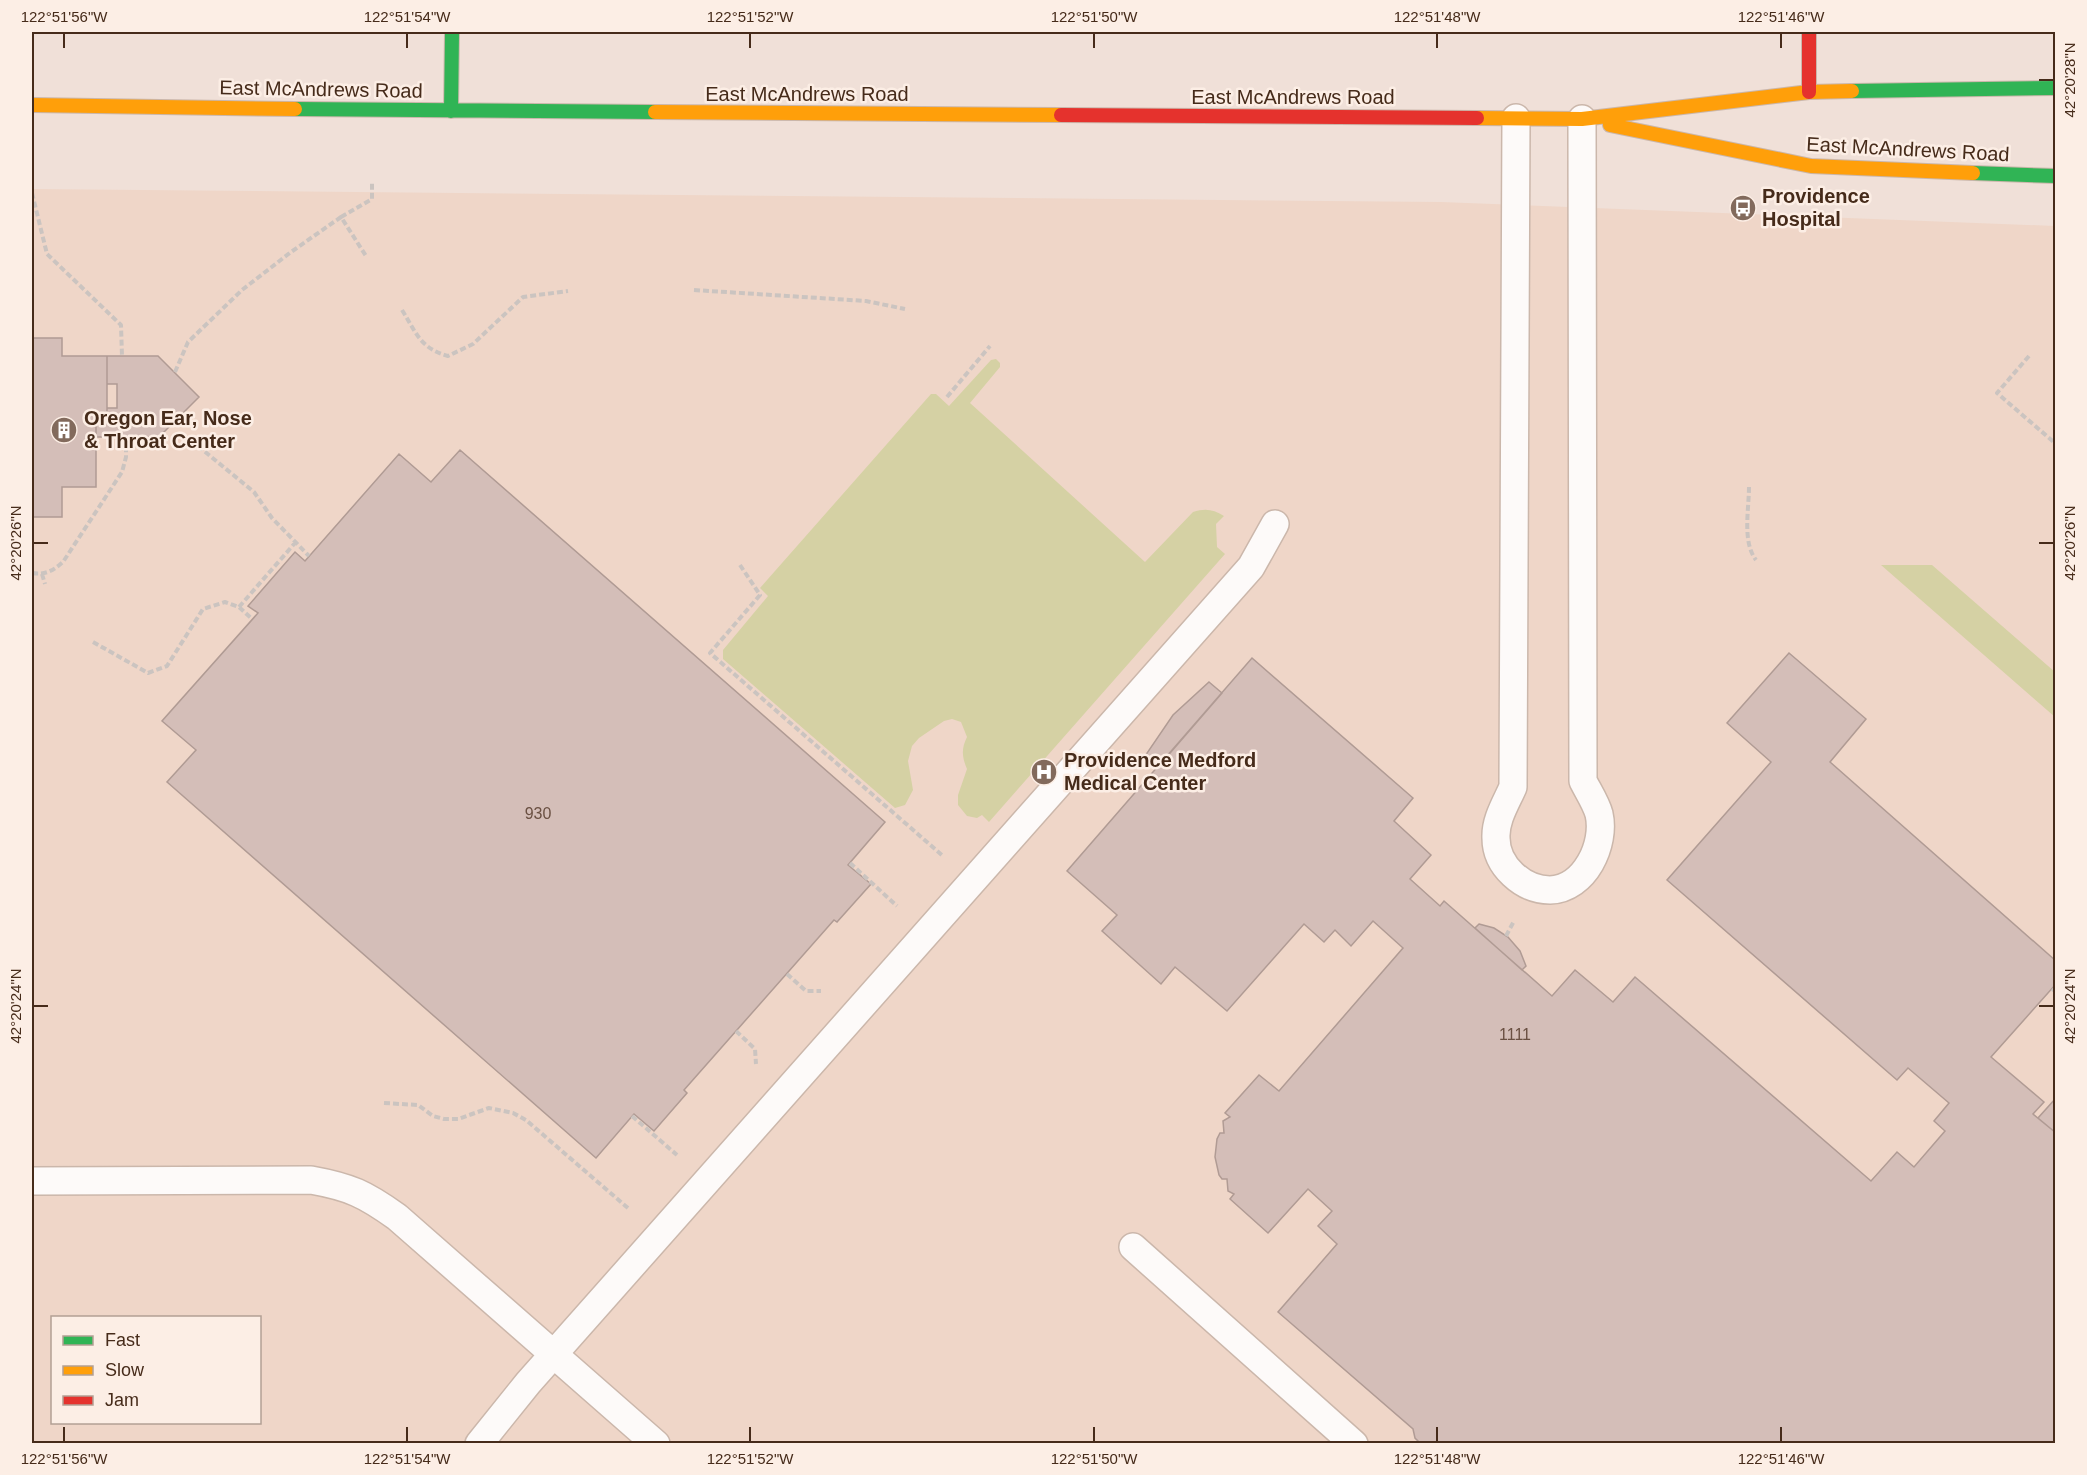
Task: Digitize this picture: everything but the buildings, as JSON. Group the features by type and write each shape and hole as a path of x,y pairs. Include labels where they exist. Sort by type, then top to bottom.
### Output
{"main road":[{"path":"451,111 452,32"},
{"path":"1809,32 1809,92"},
{"name":"East McAndrews Road","path":"32,105 451,111 1582,119 1809,92 2055,88"},
{"name":"East McAndrews Road","path":"1582,119 1811,166 2055,176"}],"lane":[{"path":"1516,118 1513,786 1497,822 1496,839 1499,856 1512,875 1527,884 1551,890 1570,884 1583,873 1595,855 1600,835 1599,813 1583,781 1582,119"},
{"path":"479,1443 486,1432 1251,567 1275,524"},
{"path":"32,1180 311,1180 342,1186 371,1198 397,1217 656,1443"},
{"path":"1133,1247 1354,1443"}],"path":[{"path":"175,372 188,342 242,290 291,252 372,199 372,183"},
{"path":"32,193 47,254 121,325 122,356"},
{"path":"341,218 366,256"},
{"path":"694,290 866,301 905,309"},
{"path":"402,310 422,342 433,352 448,356 473,344 523,297 568,291"},
{"path":"947,397 990,346"},
{"path":"2030,356 1997,393 2055,444"},
{"path":"32,573 42,574 54,571 63,562 122,472 126,457 126,437"},
{"path":"198,446 254,492 272,518 309,556"},
{"path":"1749,487 1748,543 1750,552 1756,560"},
{"path":"239,607 295,543"},
{"path":"740,565 760,595 710,653 945,857"},
{"path":"42,574 45,584"},
{"path":"93,642 148,673 167,666 202,609 225,602 239,607 252,619"},
{"path":"850,863 900,908"},
{"path":"1506,936 1517,915"},
{"path":"384,1103 418,1105 433,1116 444,1119 458,1119 489,1108 513,1113 526,1120 632,1211"},
{"path":"632,1116 680,1158"}],"shaded area":[{"name":"Providence Medford Medical Center","path":"32,189 1441,202 2055,226 2055,1443 32,1444"},
{"path":"996,359 1000,367 970,403 1145,562 1193,512 1201,510 1213,511 1224,516 1216,524 1217,547 1225,554 989,822 982,815 977,818 967,816 958,805 958,795 967,769 963,753 967,737 961,722 952,719 944,721 919,738 912,746 908,761 913,790 905,805 895,808 723,659 723,650 768,596 760,588 931,394 936,394 949,406 991,360"},
{"path":"1881,565 1932,565 2055,672 2055,717"}],"traffic: fast":[{"path":"451,111 452,32"},
{"path":"1852,91 2056,88"},
{"path":"295,109 655,112"},
{"path":"1973,173 2056,176"}],"traffic: slow":[{"path":"1477,118 1582,119 1809,92 1852,91"},
{"path":"32,105 295,109"},
{"path":"655,112 1061,115"},
{"path":"1610,125 1811,166 1973,173"}],"traffic: jam":[{"path":"1809,32 1809,92"},
{"path":"1061,115 1477,118"}],"place":[{"name":"Providence Hospital","path":"1743,208"},
{"name":"Oregon Ear, Nose & Throat Center","path":"64,430"},
{"name":"Providence Medford Medical Center","path":"1044,772"}]}
